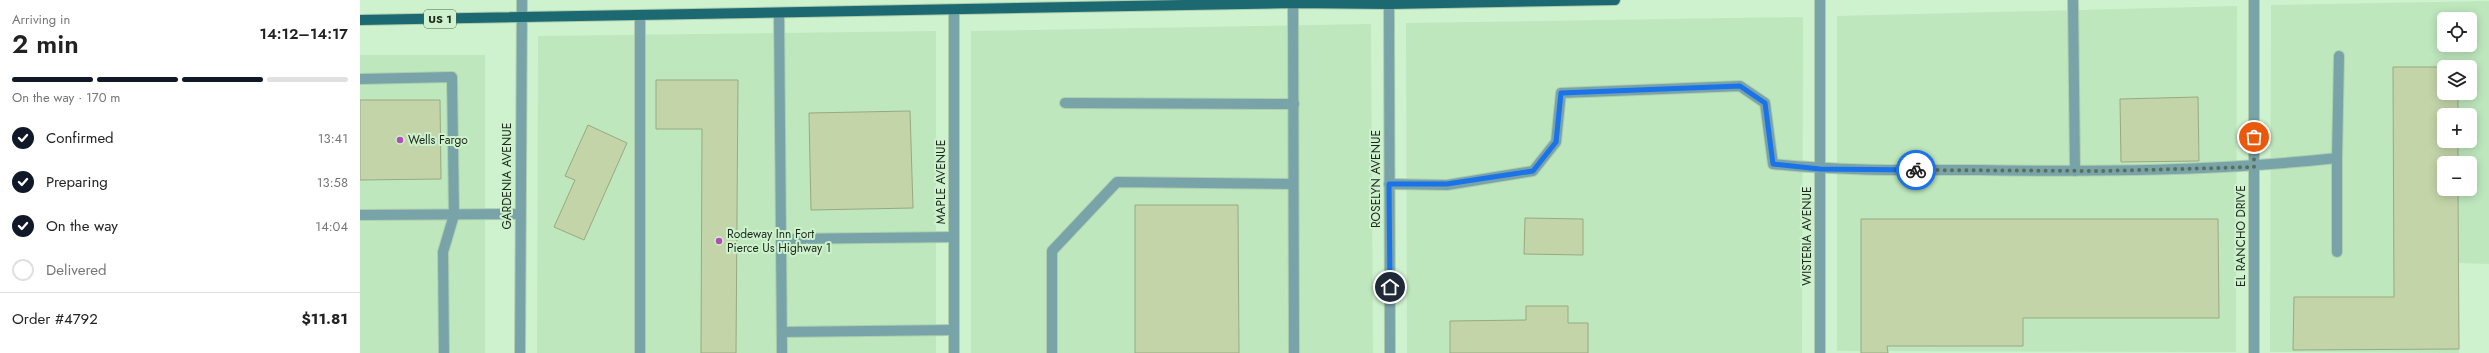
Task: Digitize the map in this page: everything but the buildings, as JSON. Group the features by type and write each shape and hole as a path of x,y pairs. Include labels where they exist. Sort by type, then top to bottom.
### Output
{"main road":[{"name":"US 1","path":"360,20 1615,0"}],"street":[{"name":"GARDENIA AVENUE","path":"520,353 522,0"},
{"name":"WISTERIA AVENUE","path":"1820,0 1820,353"},
{"path":"2073,0 2075,171"},
{"name":"EL RANCHO DRIVE","path":"2254,0 2254,353"},
{"path":"1293,4 1294,353"},
{"name":"ROSELYN AVENUE","path":"1389,4 1390,353"},
{"name":"MAPLE AVENUE","path":"954,11 954,353"},
{"path":"779,14 782,353"},
{"path":"640,16 640,353"},
{"path":"2338,252 2337,158 2339,56"},
{"path":"360,78 452,77 454,215 444,252 444,353"},
{"path":"1389,184 1447,184 1533,171 1556,142 1561,93 1740,86 1765,103 1773,164 1820,169 2075,171 2254,167 2337,158"},
{"path":"1066,103 1294,104"},
{"path":"1052,353 1052,251 1117,182 1294,184"},
{"path":"360,215 520,214"},
{"path":"781,239 954,237"},
{"path":"782,332 954,330"}],"shaded area":[{"path":"2489,1 2489,264 2459,263 2459,353 2270,352 2271,5"},
{"path":"2237,6 2236,352 1837,351 1837,16"},
{"path":"1803,17 1802,353 1407,353 1406,23"},
{"path":"1371,24 1373,353 971,353 971,31"},
{"path":"936,31 936,353 537,353 538,36"},
{"path":"360,55 485,55 485,353 360,353"}],"way so far":[{"path":"1916,170 2102,171 2254,167 2254,137"}],"place":[{"name":"Wells Fargo","path":"400,140"},
{"name":"Rodeway Inn Fort Pierce Us Highway 1","path":"719,241"}],"route":[{"path":"1390,287 1389,184 1447,184 1533,171 1556,142 1561,93 1740,86 1765,103 1773,164 1820,169 1916,170"}]}
